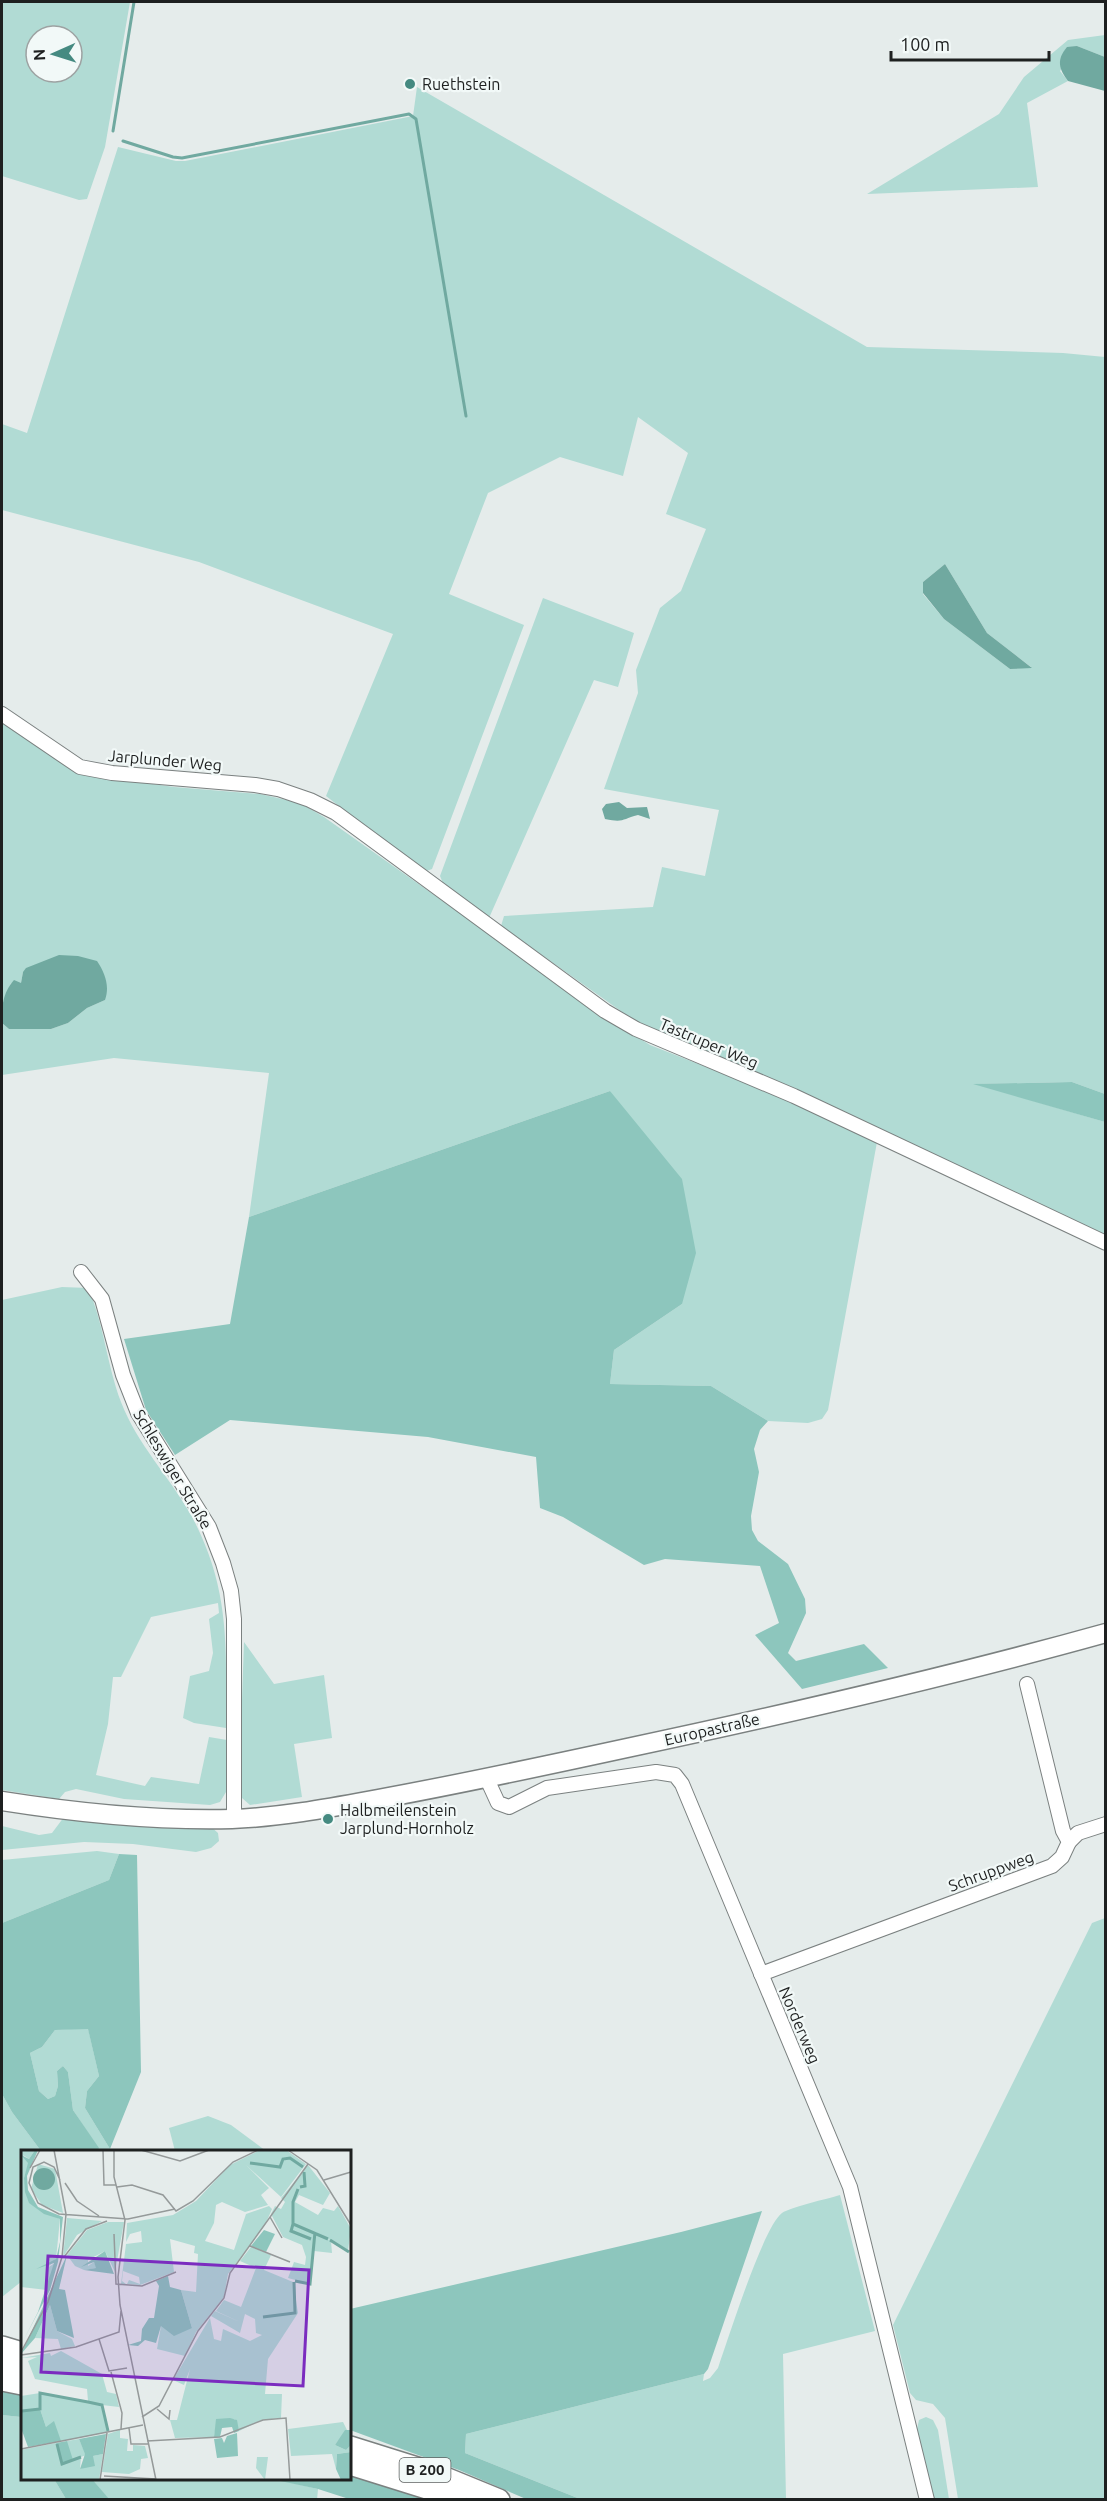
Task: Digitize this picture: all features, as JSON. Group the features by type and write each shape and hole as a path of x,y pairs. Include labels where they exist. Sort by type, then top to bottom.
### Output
{"highway":[{"path":"2,2347 21,2353"},
{"path":"2,2365 21,2368"},
{"path":"2,2380 21,2384"},
{"name":"B 200","path":"351,2447 433,2473 499,2499"},
{"name":"B 200","path":"351,2464 456,2499"}],"main road":[{"name":"Europastraße","path":"234,1818 316,1811 487,1779 937,1678 1106,1633"},
{"path":"2,1801 124,1817 234,1818"}],"street":[{"name":"Jarplunder Weg","path":"2,714 80,767 112,773 278,789 310,800 336,813"},
{"name":"Tastruper Weg","path":"336,813 586,997 636,1029 794,1096 1106,1243"},
{"name":"Schleswiger Straße","path":"81,1272 102,1299 123,1375 138,1413 209,1527 231,1591 234,1619 234,1818"},
{"path":"1027,1684 1063,1831 1069,1842 1077,1833 1106,1824"},
{"name":"Norderweg","path":"487,1779 498,1803 509,1806 547,1788 656,1772 675,1775 682,1784 850,2187 927,2499"},
{"name":"Schruppweg","path":"761,1974 1052,1866 1062,1857 1069,1842"}],"shaded area":[{"path":"2,2 130,2 105,147 87,199 79,200 2,176"},
{"path":"1105,35 1105,57 1077,46 1060,71 1068,81 1027,103 1038,187 867,194 999,114 1024,77 1068,40"},
{"path":"1077,46 1105,57 1105,91 1068,81 1065,77 1060,64 1061,56 1067,47"},
{"path":"417,87 867,347 1063,353 1105,357 1105,1094 1072,1082 976,1084 1105,1122 1105,1237 794,1088 639,1024 501,926 504,916 653,907 662,867 705,876 719,810 604,789 638,693 636,670 660,608 681,591 706,529 666,514 688,453 638,417 623,476 560,457 488,493 449,594 524,625 432,869 424,872 326,796 393,634 199,562 2,510 2,424 27,433 118,147 176,161 185,161 413,116","holes":["945,564 987,633 1031,667 1010,669 944,619 923,594 923,582"]},
{"path":"945,564 987,633 1032,668 1010,669 944,619 923,593 923,582"},
{"path":"543,598 634,633 618,687 594,680 489,918 445,888 440,876"},
{"path":"2,721 76,773 174,787 260,794 300,803 324,817 615,1023 650,1045 793,1101 877,1142 828,1410 822,1419 808,1423 768,1421 711,1386 610,1384 614,1350 682,1304 610,1091 249,1217 269,1073 114,1058 2,1075 2,1023 9,1029 51,1029 68,1023 87,1008 105,1000 23,972 21,983 11,983 2,1005"},
{"path":"619,802 627,808 647,807 650,819 638,815 620,821 605,819 602,809 606,804"},
{"path":"59,955 78,956 97,961 106,980 105,1000 87,1008 68,1023 51,1029 9,1029 2,1023 2,1012 3,1000 10,985 14,980 21,983 26,968"},
{"path":"1072,1082 1105,1094 1105,1122 973,1084"},
{"path":"610,1091 682,1179 696,1253 682,1304 614,1350 610,1384 711,1386 768,1421 760,1430 754,1449 759,1472 751,1516 752,1530 758,1541 788,1564 805,1599 806,1613 788,1653 796,1661 864,1644 888,1668 802,1689 755,1635 779,1623 760,1566 665,1559 644,1565 563,1517 540,1508 536,1457 428,1437 230,1420 175,1455 146,1410 124,1339 230,1324 249,1217"},
{"path":"62,1287 88,1288 98,1316 121,1402 144,1446 191,1515 204,1542 220,1594 224,1619 226,1728 194,1723 183,1718 190,1676 209,1671 213,1653 209,1619 219,1613 218,1603 151,1617 121,1677 113,1677 108,1724 96,1775 145,1786 151,1777 199,1784 209,1737 227,1740 226,1792 220,1802 210,1805 124,1799 76,1789 65,1792 59,1799 2,1790 2,1300"},
{"path":"244,1642 274,1684 324,1675 332,1738 294,1744 302,1797 250,1805 242,1798 239,1786"},
{"path":"64,1817 164,1827 210,1826 218,1833 219,1841 211,1848 196,1852 133,1844 84,1842 2,1850 2,1826 39,1835 52,1833"},
{"path":"97,1851 119,1854 109,1880 2,1923 2,1860"},
{"path":"119,1854 137,1855 141,2072 110,2149 85,2108 87,2091 99,2076 88,2029 55,2030 42,2047 30,2053 39,2091 48,2099 55,2096 58,2086 57,2071 63,2066 68,2072 73,2110 99,2148 98,2150 40,2150 12,2112 2,2094 2,1923 109,1880"},
{"path":"1105,1918 1105,2499 958,2499 945,2418 933,2404 916,2400 910,2393 893,2325 1092,1923"},
{"path":"88,2028 99,2076 87,2091 85,2108 110,2150 97,2150 73,2110 68,2072 63,2066 57,2071 58,2086 55,2096 48,2099 39,2091 30,2053 42,2047 55,2030"},
{"path":"2,2094 12,2112 40,2150 21,2150 21,2282 2,2297"},
{"path":"208,2116 231,2125 265,2150 175,2150 169,2128"},
{"path":"840,2195 875,2331 783,2354 786,2499 580,2499 465,2453 466,2434 704,2374 703,2381 710,2378 718,2368 756,2261 774,2223 782,2213"},
{"path":"762,2211 708,2369 704,2374 466,2434 465,2453 580,2499 526,2499 459,2470 351,2430 351,2309"},
{"path":"2,2391 21,2394 21,2417 2,2415"},
{"path":"2,2415 21,2417 21,2480 55,2480 66,2499 2,2500"},
{"path":"926,2417 933,2420 938,2430 949,2499 933,2499 917,2429 919,2420"},
{"path":"351,2473 423,2499 349,2499 318,2489 276,2480 351,2480"},
{"path":"55,2480 93,2480 109,2499 66,2499"},
{"path":"93,2480 280,2480 318,2489 317,2500 109,2500"}],"waterway":[{"path":"113,131 134,2"},
{"path":"123,141 182,158 409,114 416,119 466,416"}],"place":[{"name":"Ruethstein","path":"410,84"},
{"name":"Halbmeilenstein Jarplund-Hornholz","path":"328,1819"}]}
